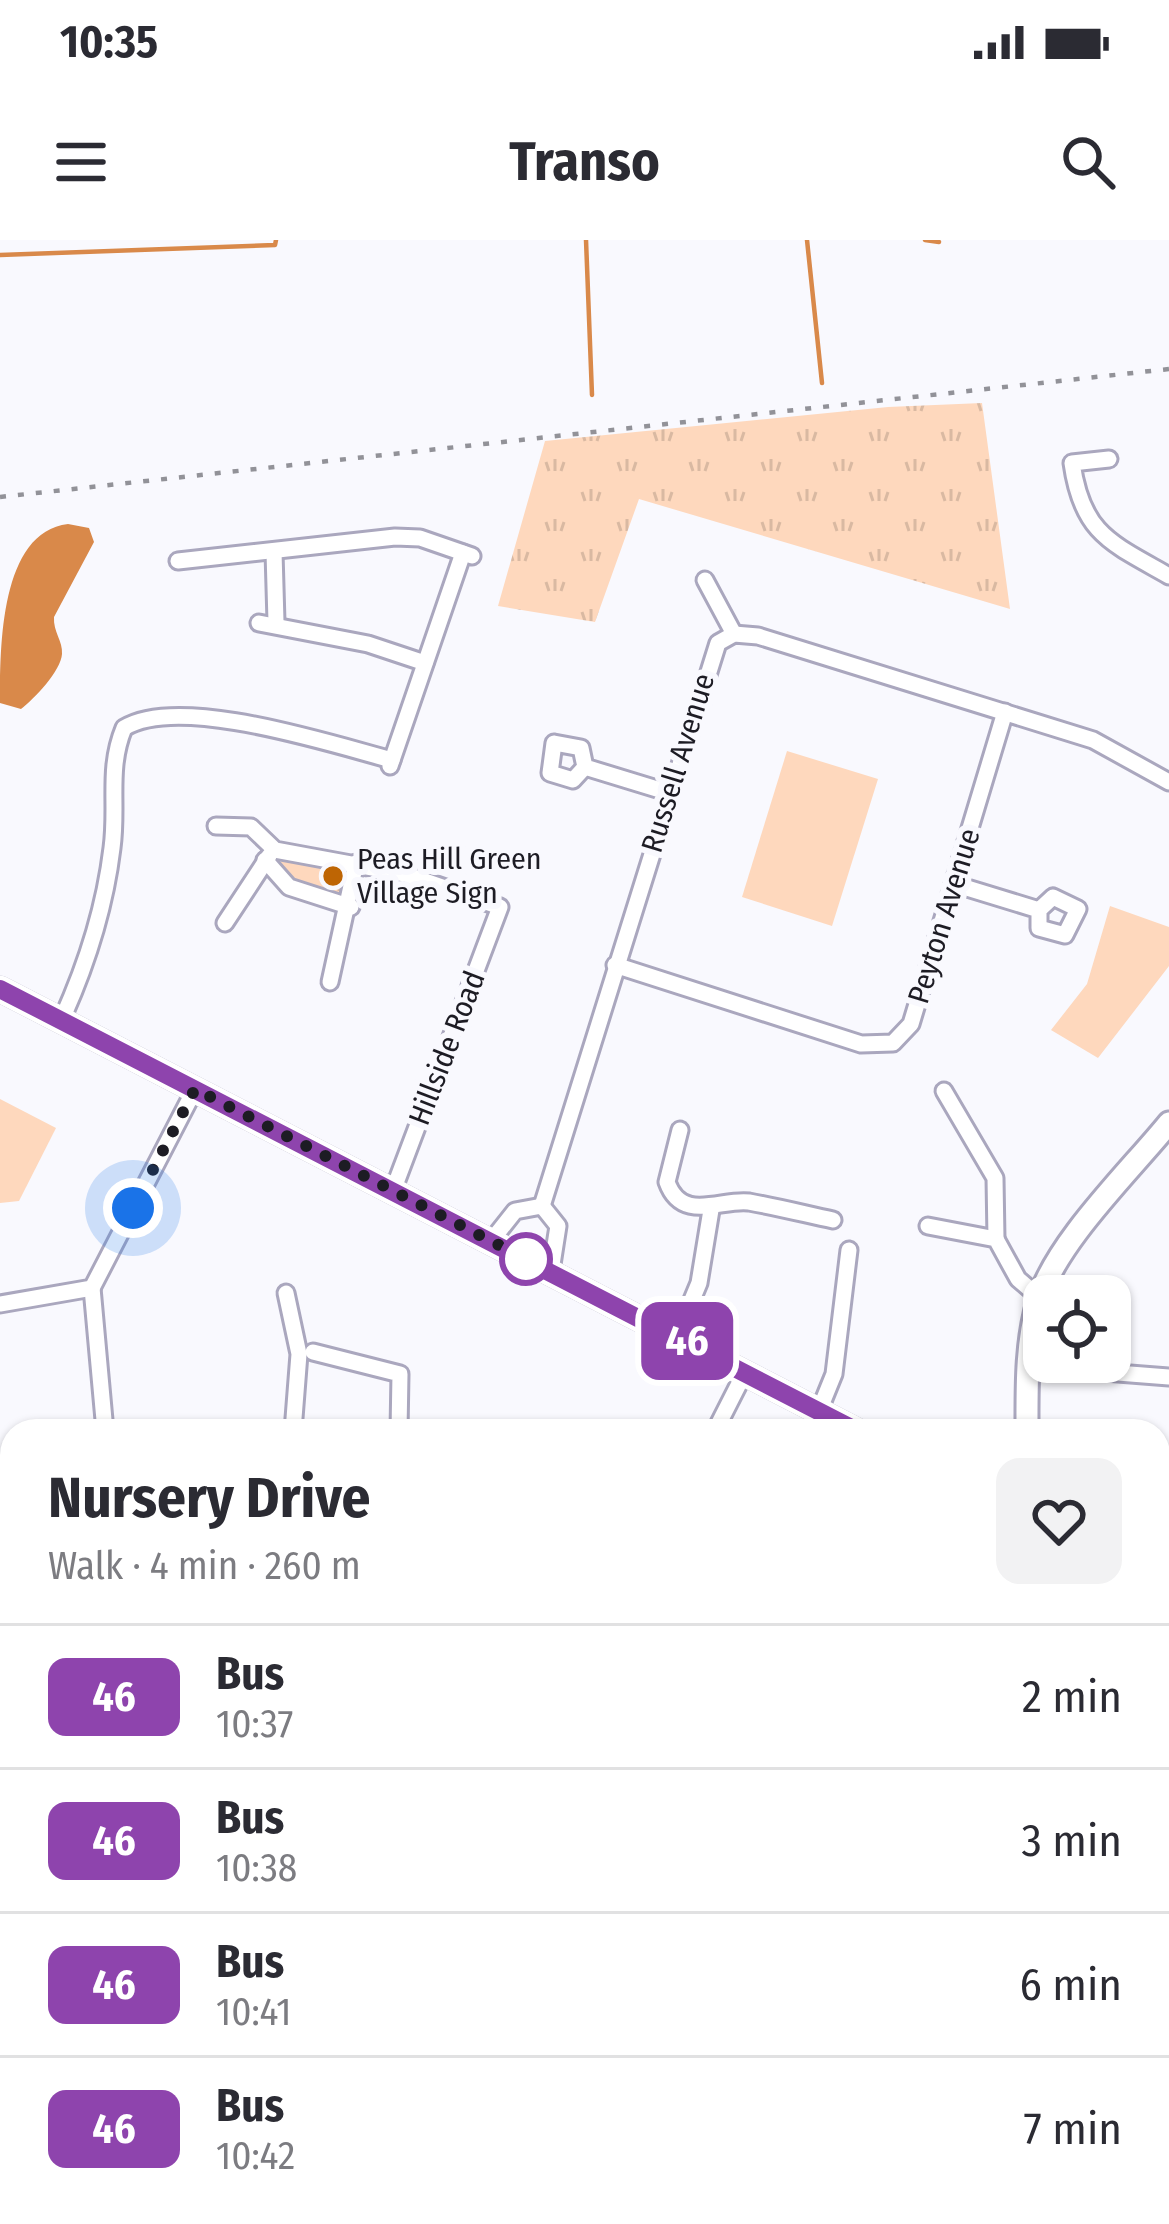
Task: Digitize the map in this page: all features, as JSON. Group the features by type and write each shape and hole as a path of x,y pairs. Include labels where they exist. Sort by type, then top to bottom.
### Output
{"main road":[{"path":"0,989 835,1419"},
{"path":"1051,1275 1169,1123"},
{"path":"1027,1419 1028,1383"}],"street":[{"path":"1109,459 1072,463 1084,515 1106,539 1169,576"},
{"path":"62,1019 90,955 112,855 111,770 124,728 160,715 265,726 391,763 424,663 468,554 420,538 395,537 178,561"},
{"path":"274,552 267,622 424,663"},
{"path":"705,580 734,634 758,636 1093,740 1169,782"},
{"name":"Russell Avenue","path":"551,1271 558,1226 542,1206 708,663 718,643 734,634"},
{"name":"Peyton Avenue","path":"615,965 861,1044 893,1043 911,1024 1005,712"},
{"path":"585,767 670,793"},
{"path":"216,826 251,827 290,886 351,907"},
{"path":"270,855 356,863 351,907 330,982"},
{"path":"225,922 270,855"},
{"name":"Hillside Road","path":"356,863 445,885 500,907 394,1188"},
{"path":"954,884 1039,910"},
{"path":"104,1419 92,1288 195,1089"},
{"path":"944,1091 995,1178 996,1239 1023,1284"},
{"path":"680,1130 667,1173 670,1190 711,1210 742,1201 833,1220"},
{"path":"492,1240 515,1211 542,1206"},
{"path":"677,1336 699,1283 711,1210"},
{"path":"928,1226 996,1239"},
{"path":"820,1411 834,1374 850,1250"},
{"path":"0,1304 92,1288"},
{"path":"286,1293 299,1354 293,1419"},
{"path":"313,1352 400,1374 399,1419"},
{"path":"721,1419 745,1372"},
{"path":"1131,1374 1169,1377"}],"green space":[{"path":"982,403 1010,609 639,499 595,622 498,606 545,441 888,407"},
{"path":"787,751 878,779 832,926 742,897"},
{"path":"286,856 347,869 346,898 292,880 278,864"},
{"path":"1110,906 1169,927 1169,966 1098,1058 1051,1030 1087,984"},
{"path":"0,1099 56,1128 19,1201 0,1203"}],"shaded area":[{"path":"68,524 89,528 94,542 54,617 62,649 60,661 46,684 21,709 0,703 4,624 17,569 29,547 46,532"}],"waterway":[{"path":"0,255 275,245 276,240"},
{"path":"586,240 592,395"},
{"path":"807,240 822,383"},
{"path":"925,240 939,242"}],"railway":[{"path":"0,497 1169,369"}],"bus line":[{"name":"46","path":"0,989 394,1188 834,1419"}],"place":[{"name":"Peas Hill Green Village Sign","path":"333,876"}],"route":[{"path":"133,1208 195,1089 526,1259"}]}
